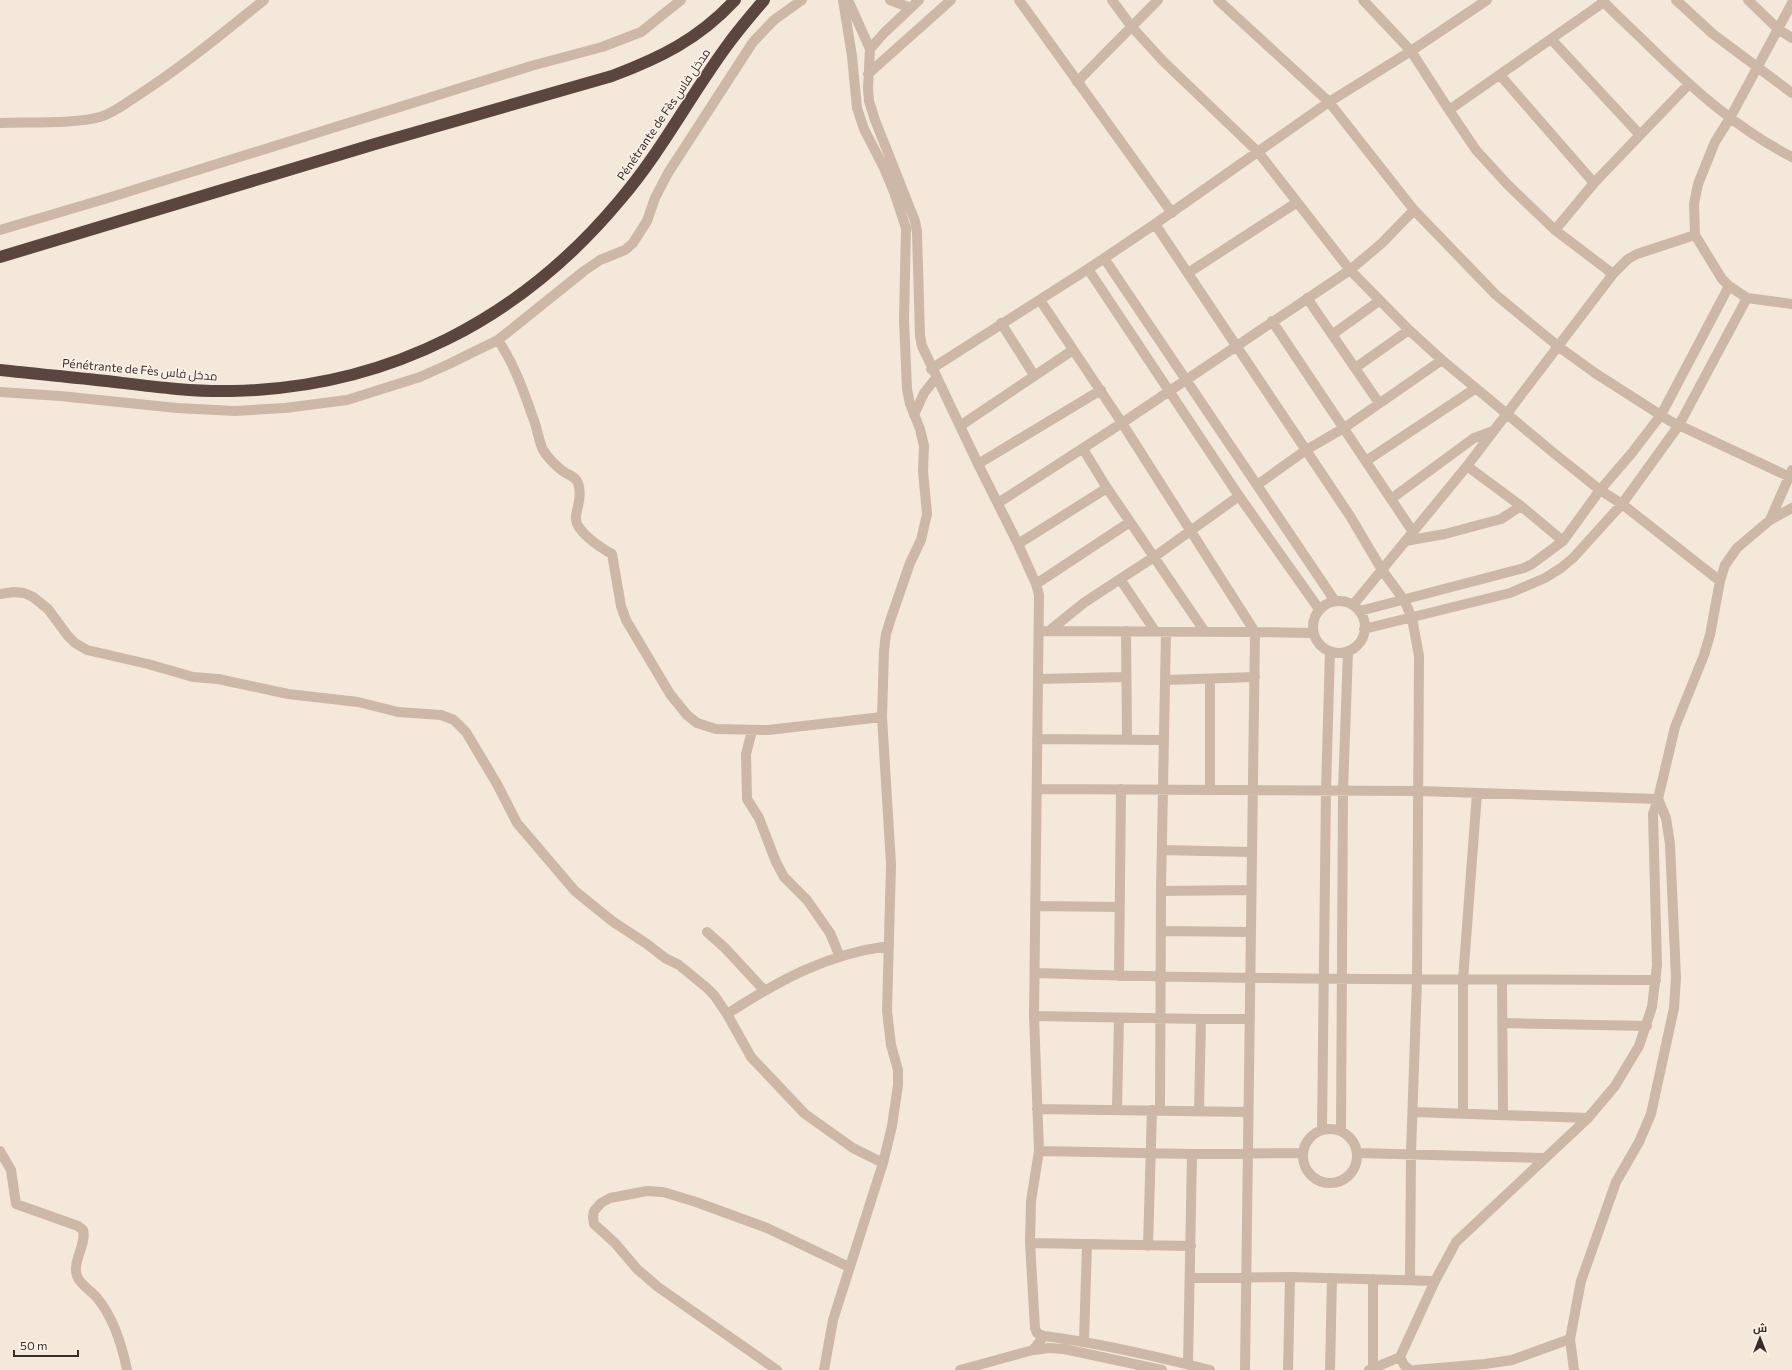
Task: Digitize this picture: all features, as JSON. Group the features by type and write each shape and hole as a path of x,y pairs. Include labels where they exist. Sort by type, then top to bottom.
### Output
{"highway":[{"name":"Pénétrante de Fès مدخل فاس","path":"0,257 375,144 612,76 647,63 675,49 699,34 735,0"},
{"name":"Pénétrante de Fès مدخل فاس","path":"0,370 160,388 232,391 279,388 340,378 387,364 454,336 488,318 522,294 555,268 590,235 620,201 645,169 729,43 764,0"}],"street":[{"path":"0,123 80,120 113,112 172,71 264,0"},
{"path":"0,230 108,198 531,66 602,47 640,32 681,0"},
{"path":"0,392 60,396 177,408 235,411 308,406 347,400 420,377 498,340 584,271 600,260 625,250 633,243 645,225 655,198 668,173 753,42 774,20 802,0"},
{"path":"824,1370 833,1320 883,1163 896,1104 899,1078 888,1024 891,864 882,717 886,634 910,564 921,540 926,522 924,446 910,404 907,388 904,320 906,228 894,192 884,168 864,129 857,108 852,56 843,0"},
{"path":"848,0 870,49 868,74 869,101 915,221 917,232 920,336 925,356 1018,544 1036,584 1039,595 1044,631 1039,679 1037,739 1034,1016 1039,1151 1031,1201 1030,1243 1035,1328 1038,1333 1044,1336 1084,1341 1210,1370"},
{"path":"890,0 911,8"},
{"path":"870,49 884,33 919,0"},
{"path":"868,74 951,0"},
{"path":"1019,0 1172,213"},
{"path":"1112,0 1131,26 1163,61 1258,152 1296,203 1350,270 1409,330 1506,414 1600,490 1622,504 1720,581"},
{"path":"1077,82 1158,0"},
{"path":"1218,0 1330,102 1414,210 1496,295 1559,347 1595,373 1661,415 1679,425 1791,475 1770,520"},
{"path":"1364,0 1411,51 1476,150 1508,185 1555,230 1613,274"},
{"path":"914,416 934,373 1001,323 1088,269 1172,213 1330,102 1411,51 1487,0"},
{"path":"1676,0 1713,34 1792,93"},
{"path":"1748,0 1778,29 1792,38"},
{"path":"1449,110 1603,1 1689,84 1730,118 1772,147 1792,157"},
{"path":"1792,3 1730,118 1715,142 1698,184 1694,204 1695,235 1722,279 1729,286 1747,298 1792,304"},
{"path":"1551,39 1640,135"},
{"path":"1500,75 1594,183"},
{"path":"1555,230 1594,183 1689,84"},
{"path":"1188,273 1296,203"},
{"path":"998,503 1083,449 1350,270 1382,243 1414,210"},
{"path":"1155,224 1350,516 1382,570 1404,600 1412,618 1419,656 1417,980 1410,1279"},
{"path":"1356,608 1382,570 1467,466 1559,347 1613,274 1628,259 1637,254 1695,235"},
{"path":"1104,258 1335,601"},
{"path":"1088,269 1170,390 1239,496 1319,609"},
{"path":"1356,608 1404,600 1524,568 1532,564 1563,541 1600,490 1632,454 1661,415 1729,286"},
{"path":"1307,298 1379,403"},
{"path":"1364,629 1510,593 1545,578 1562,568 1622,504 1679,425 1747,298"},
{"path":"1040,300 1122,423 1255,632 1245,1370"},
{"path":"1333,334 1379,301"},
{"path":"1272,321 1413,532"},
{"path":"1001,323 1034,375"},
{"path":"1355,368 1409,330"},
{"path":"498,340 509,358 525,396 544,451 558,467 578,480 579,505 576,523 587,536 612,554 623,614 670,694 687,715 701,725 716,729 752,731 812,726 882,717"},
{"path":"960,426 1073,350"},
{"path":"1257,484 1306,450 1344,428 1442,360"},
{"path":"1366,461 1476,388"},
{"path":"978,464 1100,390"},
{"path":"1391,499 1474,438 1494,431"},
{"path":"1083,449 1107,488 1205,632"},
{"path":"1467,466 1521,506 1563,541"},
{"path":"1018,544 1107,488"},
{"path":"1044,631 1154,557 1239,496"},
{"path":"1406,541 1445,534 1501,519 1521,506"},
{"path":"1373,1279 1372,1369 1400,1357 1435,1281 1456,1242 1588,1118 1615,1086 1639,1046 1652,1007 1657,965 1652,826 1653,814 1675,727 1704,655 1710,635 1720,581 1725,565 1737,548 1770,520 1792,508"},
{"path":"1036,584 1130,522"},
{"path":"1120,579 1155,631"},
{"path":"0,594 14,592 24,593 33,597 48,609 75,643 87,650 148,664 194,677 218,679 288,694 358,702 398,712 441,715 454,720 466,732 497,784 517,823 575,891 612,921 696,978 714,995 727,1014 751,1057 804,1114 853,1148 883,1163"},
{"path":"1335,601 1344,601 1356,608 1364,624 1364,629 1359,642 1348,651 1339,652 1330,651 1319,644 1313,633 1313,623 1319,609 1326,604 1335,601"},
{"path":"1044,631 1126,630 1166,632 1313,633"},
{"path":"1126,630 1126,739"},
{"path":"1148,1246 1151,1152 1156,1110 1160,1019 1166,632"},
{"path":"1322,1130 1322,978 1330,651"},
{"path":"1341,1131 1343,791 1348,651"},
{"path":"1039,679 1126,678"},
{"path":"1166,680 1255,678"},
{"path":"1210,680 1210,790"},
{"path":"752,731 746,754 747,799 759,818 776,862 784,877 807,900 830,933 840,957"},
{"path":"1037,739 1164,740"},
{"path":"1037,789 1418,791 1658,799"},
{"path":"1119,976 1121,789"},
{"path":"1463,1114 1463,980 1477,793"},
{"path":"1574,1370 1570,1339 1581,1281 1599,1226 1616,1182 1639,1142 1651,1114 1674,1008 1676,978 1670,844 1666,818 1658,799"},
{"path":"1162,850 1251,852"},
{"path":"1161,891 1251,890"},
{"path":"1036,906 1119,907"},
{"path":"1161,931 1251,932"},
{"path":"707,932 725,948 764,990"},
{"path":"727,1014 764,990 797,972 840,957 889,946"},
{"path":"1035,973 1119,976 1417,980 1656,980"},
{"path":"1502,980 1504,1114"},
{"path":"1034,1016 1160,1019 1250,1019"},
{"path":"1116,1109 1119,1018"},
{"path":"1199,1111 1201,1019"},
{"path":"1503,1023 1646,1026"},
{"path":"1038,1109 1248,1112"},
{"path":"1413,1112 1588,1118"},
{"path":"1331,1129 1341,1131 1348,1136 1354,1144 1357,1153 1354,1169 1348,1176 1340,1181 1330,1183 1321,1181 1308,1172 1304,1163 1303,1153 1307,1142 1313,1135 1322,1130 1331,1129"},
{"path":"0,1150 11,1170 16,1204 78,1226 83,1230 84,1236 77,1265 77,1276 98,1298 111,1319 118,1335 127,1370"},
{"path":"1039,1151 1192,1154 1303,1153"},
{"path":"1357,1153 1412,1153 1544,1158"},
{"path":"1188,1364 1191,1278 1192,1154"},
{"path":"777,1370 658,1287 637,1269 615,1243 594,1224 594,1211 601,1203 610,1198 647,1191 663,1192 696,1202 767,1228 849,1267"},
{"path":"1030,1243 1191,1246"},
{"path":"1084,1341 1087,1244"},
{"path":"1191,1278 1290,1277 1410,1279 1435,1281"},
{"path":"1288,1370 1290,1277"},
{"path":"1330,1370 1332,1278"},
{"path":"1033,1350 1044,1336"},
{"path":"1415,1370 1486,1364 1512,1360 1570,1339"},
{"path":"960,1370 1033,1350 1049,1348 1064,1349 1162,1370"},
{"path":"1400,1357 1404,1365 1410,1370"}]}
